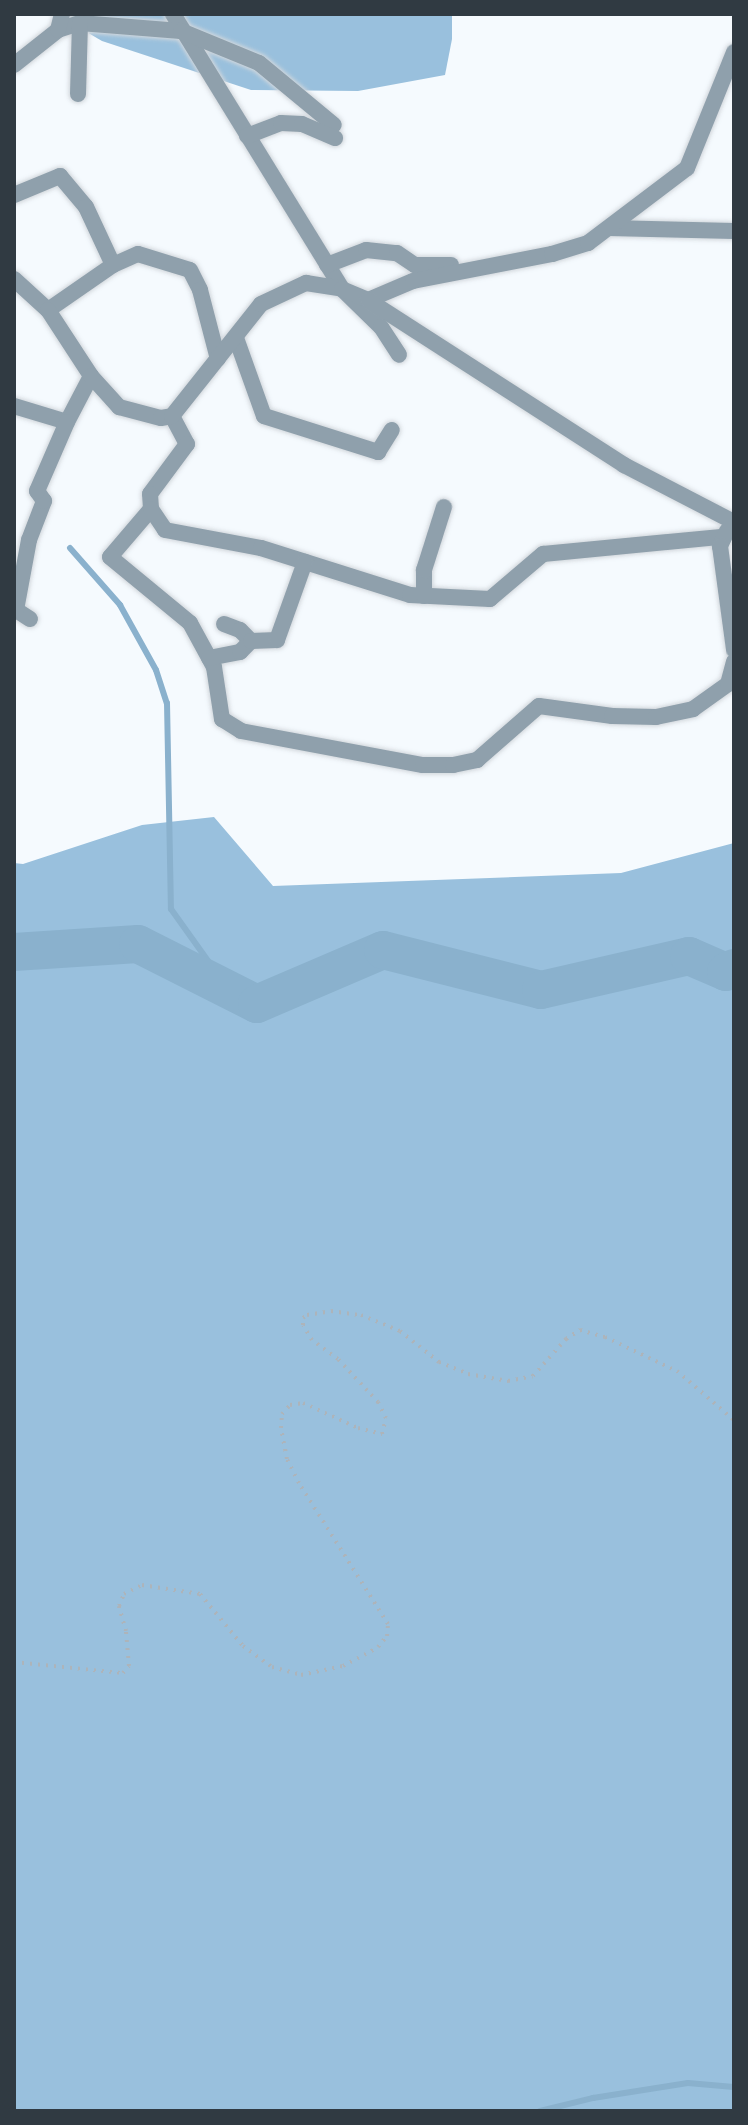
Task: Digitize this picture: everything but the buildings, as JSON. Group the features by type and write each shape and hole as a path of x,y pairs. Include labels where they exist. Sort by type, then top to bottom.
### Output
{"street":[{"path":"173,14 342,289 381,327 399,355"},
{"path":"14,65 60,22 181,31 259,63 335,131 281,123 247,136"},
{"path":"78,94 80,23"},
{"path":"368,300 413,281 552,254 588,243 687,168 734,52"},
{"path":"14,195 60,176 86,207 113,265"},
{"path":"609,228 734,231"},
{"path":"327,265 366,250 397,253 415,265 478,266"},
{"path":"48,310 113,265 138,254 190,270 200,290 218,359"},
{"path":"14,279 48,310 91,376 119,407 161,418 172,416 261,304 306,283 342,289 368,300 624,465 734,522 721,537 543,554 490,599 410,595 261,548 165,530 151,509 150,494 187,444 172,416"},
{"path":"236,338 264,416 378,452 392,430"},
{"path":"30,619 16,610 18,586 29,540 44,501 37,491 91,376"},
{"path":"14,406 67,422"},
{"path":"424,596 424,570 444,507"},
{"path":"151,509 110,557 190,623 214,667 222,719 241,731 423,765 453,765 477,760 539,706 656,717 693,709 728,684 734,662"},
{"path":"721,537 734,650"},
{"path":"209,658 240,652 251,641 277,640 305,562"},
{"path":"224,624 240,630 251,641"}],"path":[{"path":"14,1662 123,1673 129,1666 126,1631 119,1606 124,1594 142,1585 200,1594 243,1646 272,1667 301,1675 343,1666 378,1647 387,1636 388,1624 299,1483 287,1459 281,1428 282,1414 290,1405 303,1403 358,1428 382,1434 386,1418 378,1402 358,1380 338,1359 312,1340 303,1325 303,1318 307,1315 331,1311 361,1315 400,1331 439,1362 468,1374 508,1381 533,1376 566,1339 580,1330 605,1337 677,1371 734,1420"}],"shaded area":[{"path":"56,14 452,14 452,39 445,75 358,91 251,90 102,41"},
{"path":"214,817 273,886 621,873 734,843 734,2111 14,2111 14,863 23,864 142,825"}],"waterway":[{"path":"70,548 120,605 156,670 167,703 171,909 228,989"},
{"path":"14,952 138,944 257,1004 383,950 541,990 689,956 726,972 734,968"},
{"path":"540,2111 593,2098 688,2083 734,2087"}]}
